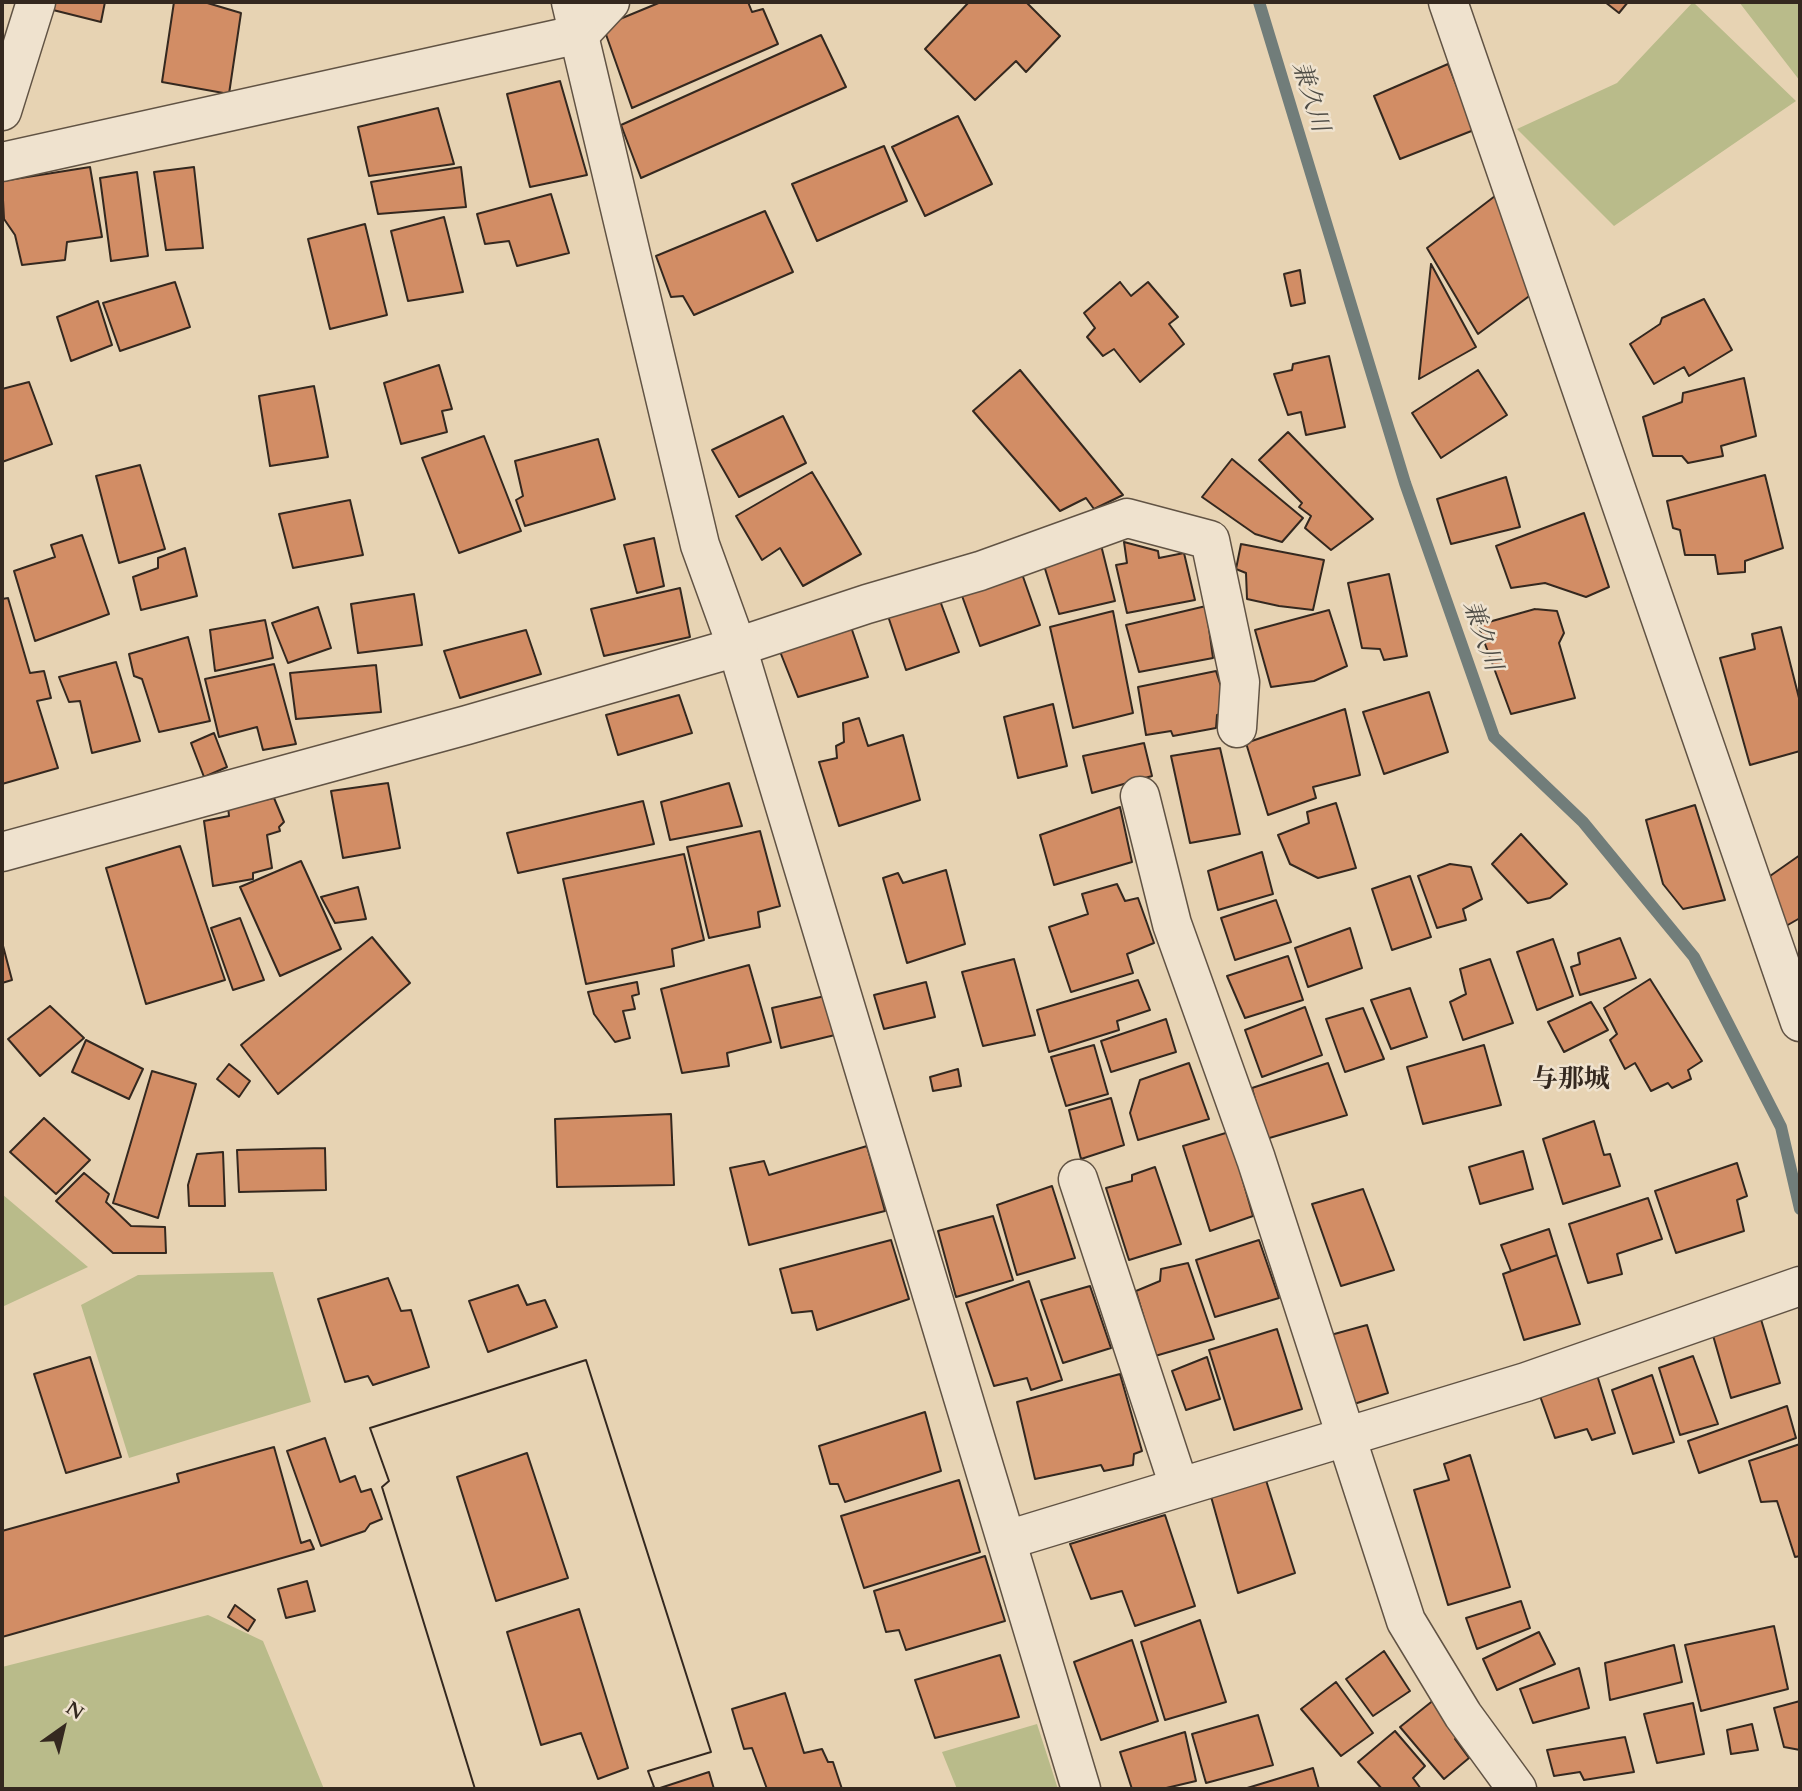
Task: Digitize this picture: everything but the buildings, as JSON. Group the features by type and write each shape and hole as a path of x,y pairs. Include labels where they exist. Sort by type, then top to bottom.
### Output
{"street":[{"path":"2,111 36,2"},
{"path":"2,162 576,18 610,2"},
{"path":"1448,2 1800,1022"},
{"path":"576,18 700,545 737,647 1081,1789"},
{"path":"2,852 467,725 737,647 867,604 980,571 1127,518 1210,540 1240,682 1237,728"},
{"path":"1140,796 1172,924 1256,1159 1406,1621 1463,1714 1517,1789"},
{"path":"1078,1179 1179,1486"},
{"path":"1007,1540 1526,1382 1799,1287"}],"green space":[{"path":"1693,2 1796,101 1614,226 1517,129 1617,83"},
{"path":"1739,2 1800,2 1800,81"},
{"path":"2,1194 88,1267 2,1307"},
{"path":"273,1272 311,1402 129,1458 81,1305 138,1275"},
{"path":"208,1615 263,1641 324,1789 2,1789 2,1667"},
{"path":"1037,1724 1058,1789 957,1789 942,1752"}],"waterway":[{"name":"兼久川","path":"1259,2 1405,483 1494,737 1583,822 1694,957 1781,1127 1800,1209"}],"district":[{"name":"与那城","path":"1571,1081"}]}
